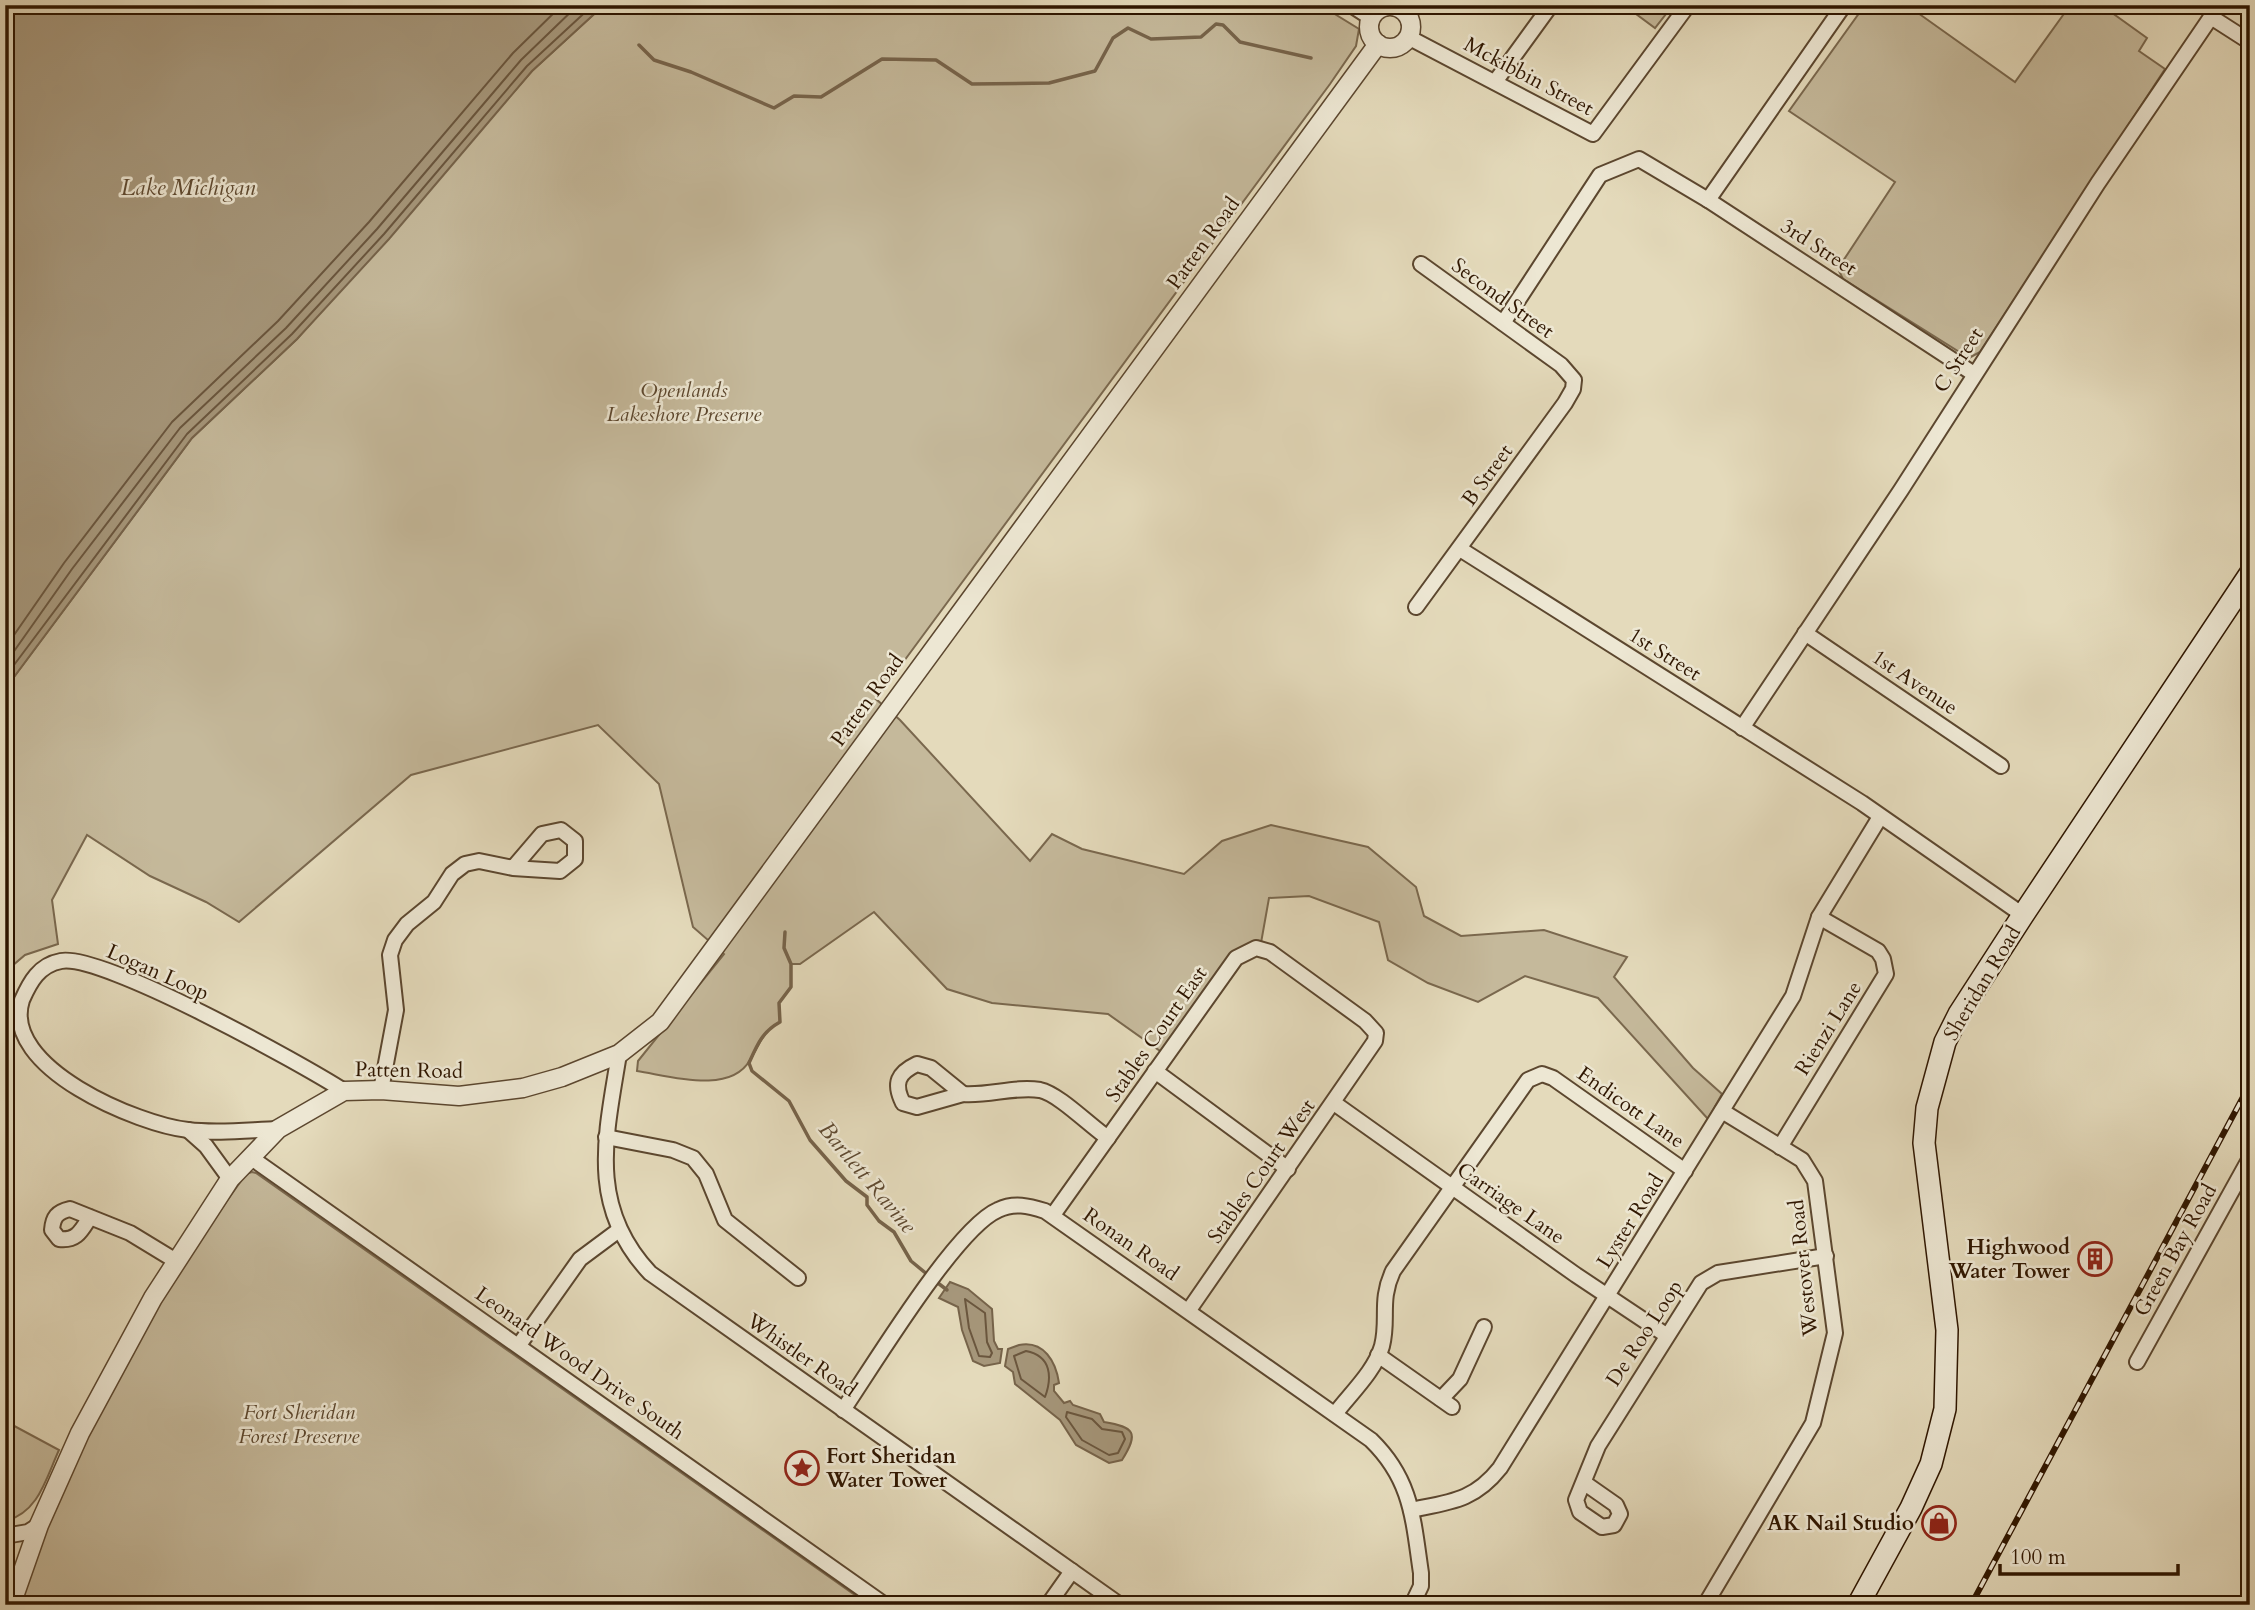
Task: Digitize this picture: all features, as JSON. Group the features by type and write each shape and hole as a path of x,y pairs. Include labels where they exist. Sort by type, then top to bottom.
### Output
{"main road":[{"name":"Sheridan Road","path":"1858,1605 1931,1464 1945,1409 1947,1330 1924,1143 1937,1065 1959,1014 2250,574"}],"street":[{"path":"1351,5 1371,18"},
{"path":"1495,82 1551,5"},
{"name":"Mckibbin Street","path":"1408,37 1593,134 1688,5"},
{"path":"1708,200 1844,5"},
{"path":"1387,6 1405,8 1411,24 1408,37 1392,48 1378,44 1370,33 1371,18 1387,6"},
{"path":"2212,11 2250,42"},
{"name":"C Street","path":"1742,728 1901,490 2212,11"},
{"name":"Patten Road","path":"9,1600 39,1525 96,1400 176,1261 230,1180 250,1157 278,1129 344,1091 382,1090 459,1096 523,1088 562,1077 619,1054 660,1022 1378,44"},
{"name":"3rd Street","path":"1503,323 1600,175 1639,159 1708,200 1974,374"},
{"name":"Second Street","path":"1421,264 1562,365"},
{"name":"B Street","path":"1416,607 1573,390 1574,380 1562,365"},
{"name":"1st Street","path":"1460,549 1848,794 2023,915"},
{"name":"1st Avenue","path":"1805,633 2001,766"},
{"name":"Lyster Road","path":"1411,1510 1466,1498 1489,1481 1608,1296 1793,996 1819,917 1880,817"},
{"path":"382,1090 396,1010 389,972 390,955 396,940 407,924 434,902 452,874 465,864 479,861 513,868"},
{"name":"Rienzi Lane","path":"1780,1147 1886,974 1878,951 1819,917"},
{"name":"Stables Court East","path":"1053,1215 1236,958 1247,950 1256,948 1270,952 1365,1021 1376,1033 1373,1048 1367,1056"},
{"name":"Logan Loop","path":"278,1129 188,1130 134,1118 92,1100 63,1082 34,1057 21,1032 19,1005 31,979 45,967 62,960 87,964 120,975 170,997 344,1091"},
{"name":"Whistler Road","path":"619,1054 606,1137 606,1188 619,1230 649,1273 1120,1605"},
{"name":"Stables Court West","path":"1189,1310 1367,1056"},
{"path":"1156,1071 1288,1169"},
{"name":"Endicott Lane","path":"1452,1187 1519,1093 1535,1076 1553,1078 1685,1171"},
{"path":"963,1094 985,1096 1017,1090 1042,1091 1108,1138"},
{"name":"Carriage Lane","path":"1334,1103 1666,1335"},
{"name":"Westover Road","path":"1706,1605 1813,1423 1835,1334 1815,1181 1802,1160 1722,1111"},
{"path":"188,1130 206,1146 230,1180"},
{"path":"606,1137 673,1150 692,1158 706,1174 725,1220 798,1278"},
{"name":"Leonard Wood Drive South","path":"250,1157 885,1605"},
{"name":"Green Bay Road","path":"2137,1362 2250,1158"},
{"path":"1335,1414 1378,1355 1382,1344 1387,1284 1452,1187"},
{"name":"Ronan Road","path":"843,1410 951,1253 975,1224 1003,1207 1024,1205 1053,1215 1335,1414 1388,1457 1399,1473 1411,1510"},
{"path":"90,1217 130,1233 176,1261"},
{"path":"519,1345 580,1259 619,1230"},
{"name":"De Roo Loop","path":"1586,1484 1598,1446 1694,1291 1718,1273 1826,1256"},
{"path":"1378,1355 1446,1403 1484,1327"},
{"path":"1411,1510 1422,1573 1421,1586 1412,1605"},
{"path":"5,1536 28,1532 39,1525"},
{"path":"1048,1605 1072,1571"}],"green space":[{"name":"Openlands Lakeshore Preserve","path":"604,5 1320,5 1359,29 1356,46 1330,84 876,699 900,720 1030,861 1052,834 1082,849 1184,874 1222,841 1271,825 1368,847 1416,887 1424,916 1461,936 1544,930 1627,957 1614,977 1693,1068 1722,1094 1708,1119 1598,998 1525,976 1478,1002 1428,983 1388,960 1379,922 1309,896 1269,898 1261,943 1252,942 1235,952 1163,1053 1108,1014 992,1003 947,989 874,912 800,964 791,964 791,987 779,1003 780,1022 765,1034 741,1071 729,1077 698,1080 637,1071 638,1061 724,954 693,927 659,784 598,725 411,775 239,922 206,902 150,876 87,835 52,900 58,944 25,955 5,972 5,689 192,438 297,339 532,71"},
{"path":"1636,5 1673,5 1655,28 1632,11"},
{"path":"1865,5 1903,5 2015,82 2066,11 2077,12 2083,5 2101,5 2147,38 2139,51 2165,69 1980,352 1969,358 1843,279 1839,271 1841,264 1895,182 1789,111"},
{"name":"Fort Sheridan Forest Preserve","path":"252,1172 869,1605 19,1605 66,1478 103,1403 140,1336 202,1237 246,1174"},
{"path":"5,1421 59,1450 34,1502 17,1517 6,1521"}],"water":[{"name":"Lake Michigan","path":"5,5 604,5 532,71 389,239 297,339 192,438 5,689"},
{"path":"950,1282 968,1289 992,1309 994,1341 998,1349 1002,1349 1000,1363 984,1366 973,1361 962,1330 958,1307 939,1298"},
{"path":"1028,1344 1042,1349 1052,1360 1059,1383 1054,1385 1054,1391 1064,1403 1070,1401 1073,1405 1100,1414 1104,1422 1128,1429 1132,1437 1131,1443 1122,1460 1109,1463 1076,1445 1060,1420 1015,1384 1013,1372 1005,1366 1008,1349"}],"waterway":[{"path":"639,45 654,60 691,72 774,108 794,96 821,97 882,59 936,60 972,84 1049,83 1095,71 1113,38 1128,28 1151,39 1201,37 1216,24 1223,25 1240,42 1311,58"},
{"name":"Bartlett Ravine","path":"785,932 784,948 791,964 791,987 779,1003 780,1022 764,1035 755,1050 749,1063 752,1071 789,1101 810,1140 846,1181 867,1197 867,1205 879,1221 894,1232 911,1261 928,1275"},
{"name":"Bartlett Ravine","path":"934,1280 947,1290"},
{"path":"5,1496 9,1498"}],"railway":[{"path":"1971,1605 2250,1084"}],"place":[{"name":"Highwood Water Tower","path":"2095,1259"},
{"name":"Fort Sheridan Water Tower","path":"802,1468"},
{"name":"AK Nail Studio","path":"1939,1523"}]}
